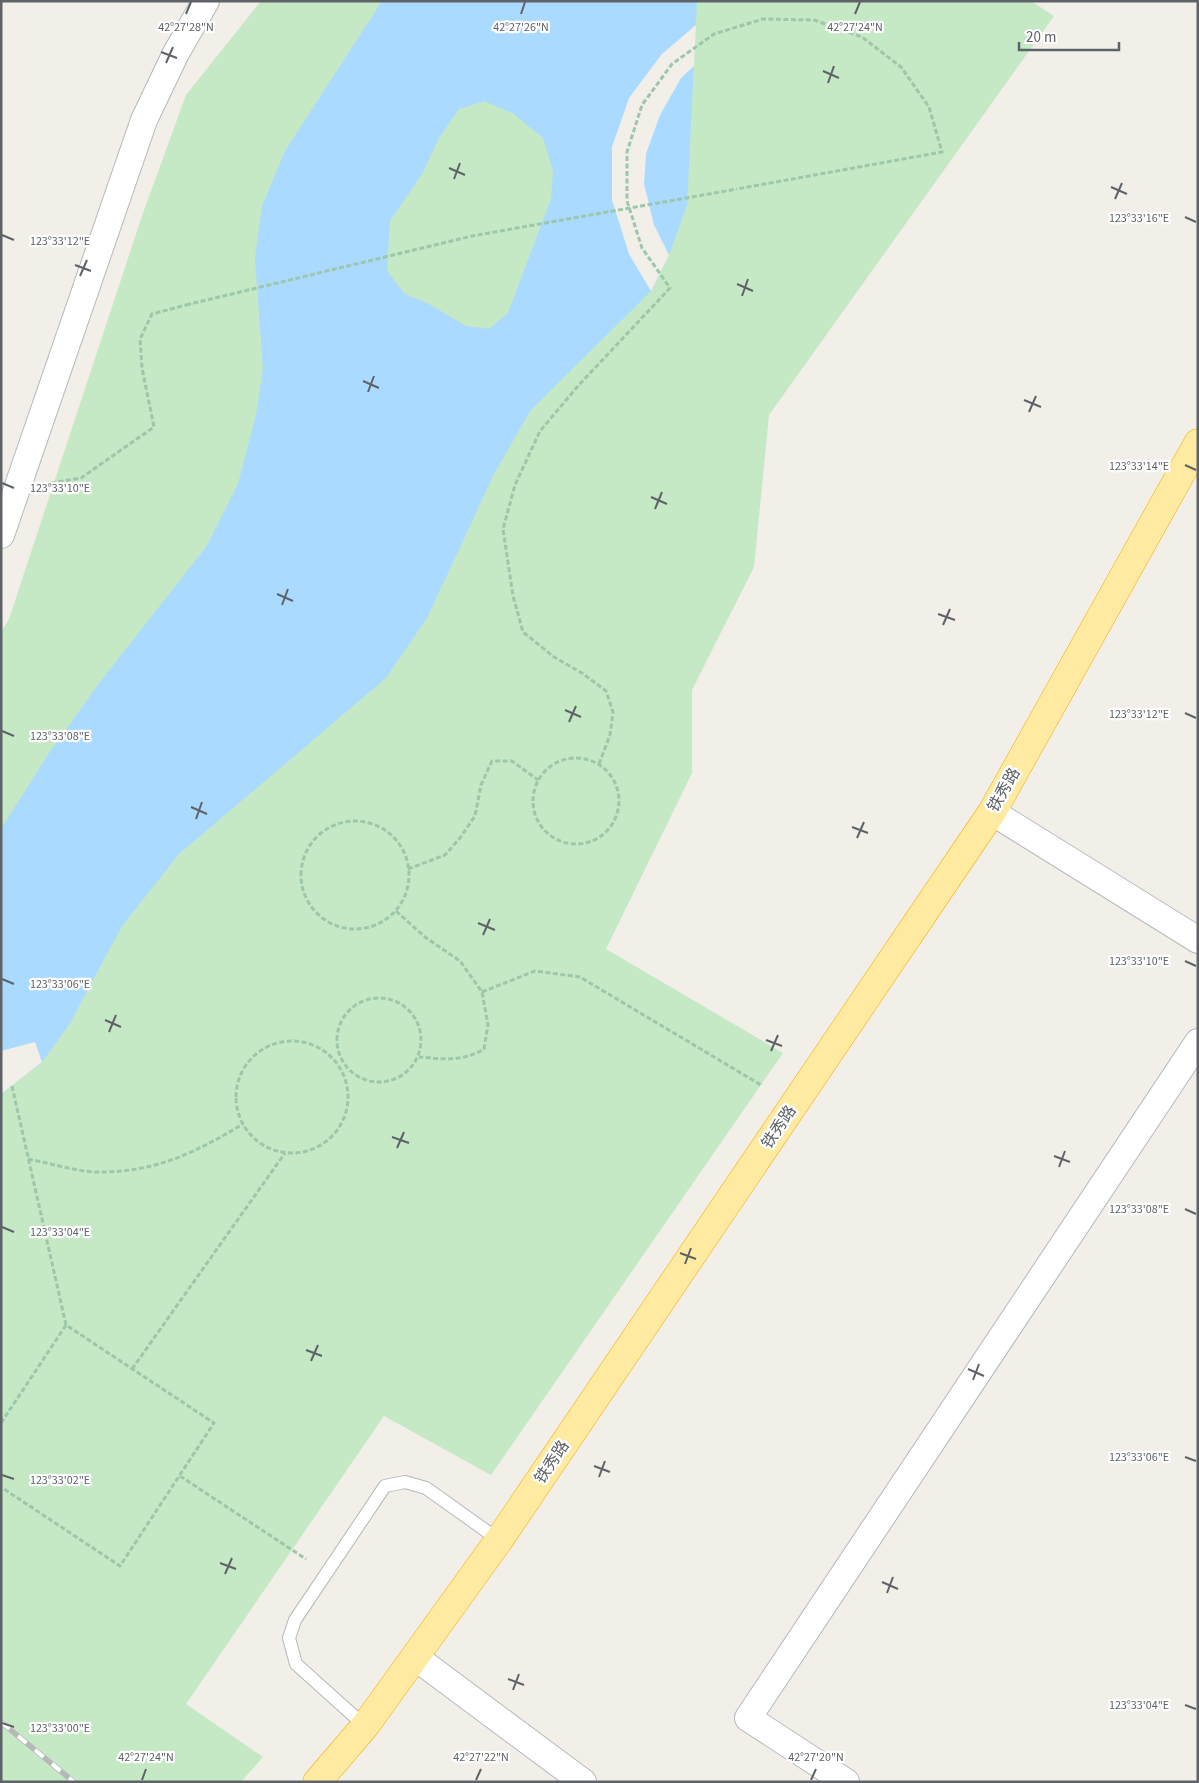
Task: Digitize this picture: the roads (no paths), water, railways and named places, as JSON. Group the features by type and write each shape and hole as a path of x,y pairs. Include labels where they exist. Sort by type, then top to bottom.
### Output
{"highway":[{"name":"铁秀路","path":"317,1782 365,1726 499,1540 992,812 1198,443"}],"street":[{"path":"1,535 144,120 176,53 206,1"},
{"path":"992,812 1198,940"},
{"path":"846,1782 748,1718 1198,1042"},
{"path":"415,1657 583,1782"}],"lane":[{"path":"365,1726 296,1664 289,1638 295,1620 386,1486 405,1482 426,1488 499,1540"}],"water":[{"path":"382,1 697,1 687,205 669,255 651,291 531,410 495,472 427,618 386,678 179,854 122,926 69,1025 42,1062 1,1094 1,829 47,756 100,682 206,547 238,484 256,415 263,369 255,258 262,206 285,151","holes":["484,101 514,114 543,138 553,171 551,199 508,313 489,329 466,326 429,304 405,294 387,271 390,221 422,174 439,138 459,109"]}],"railway":[{"path":"1,1722 74,1782"}]}
